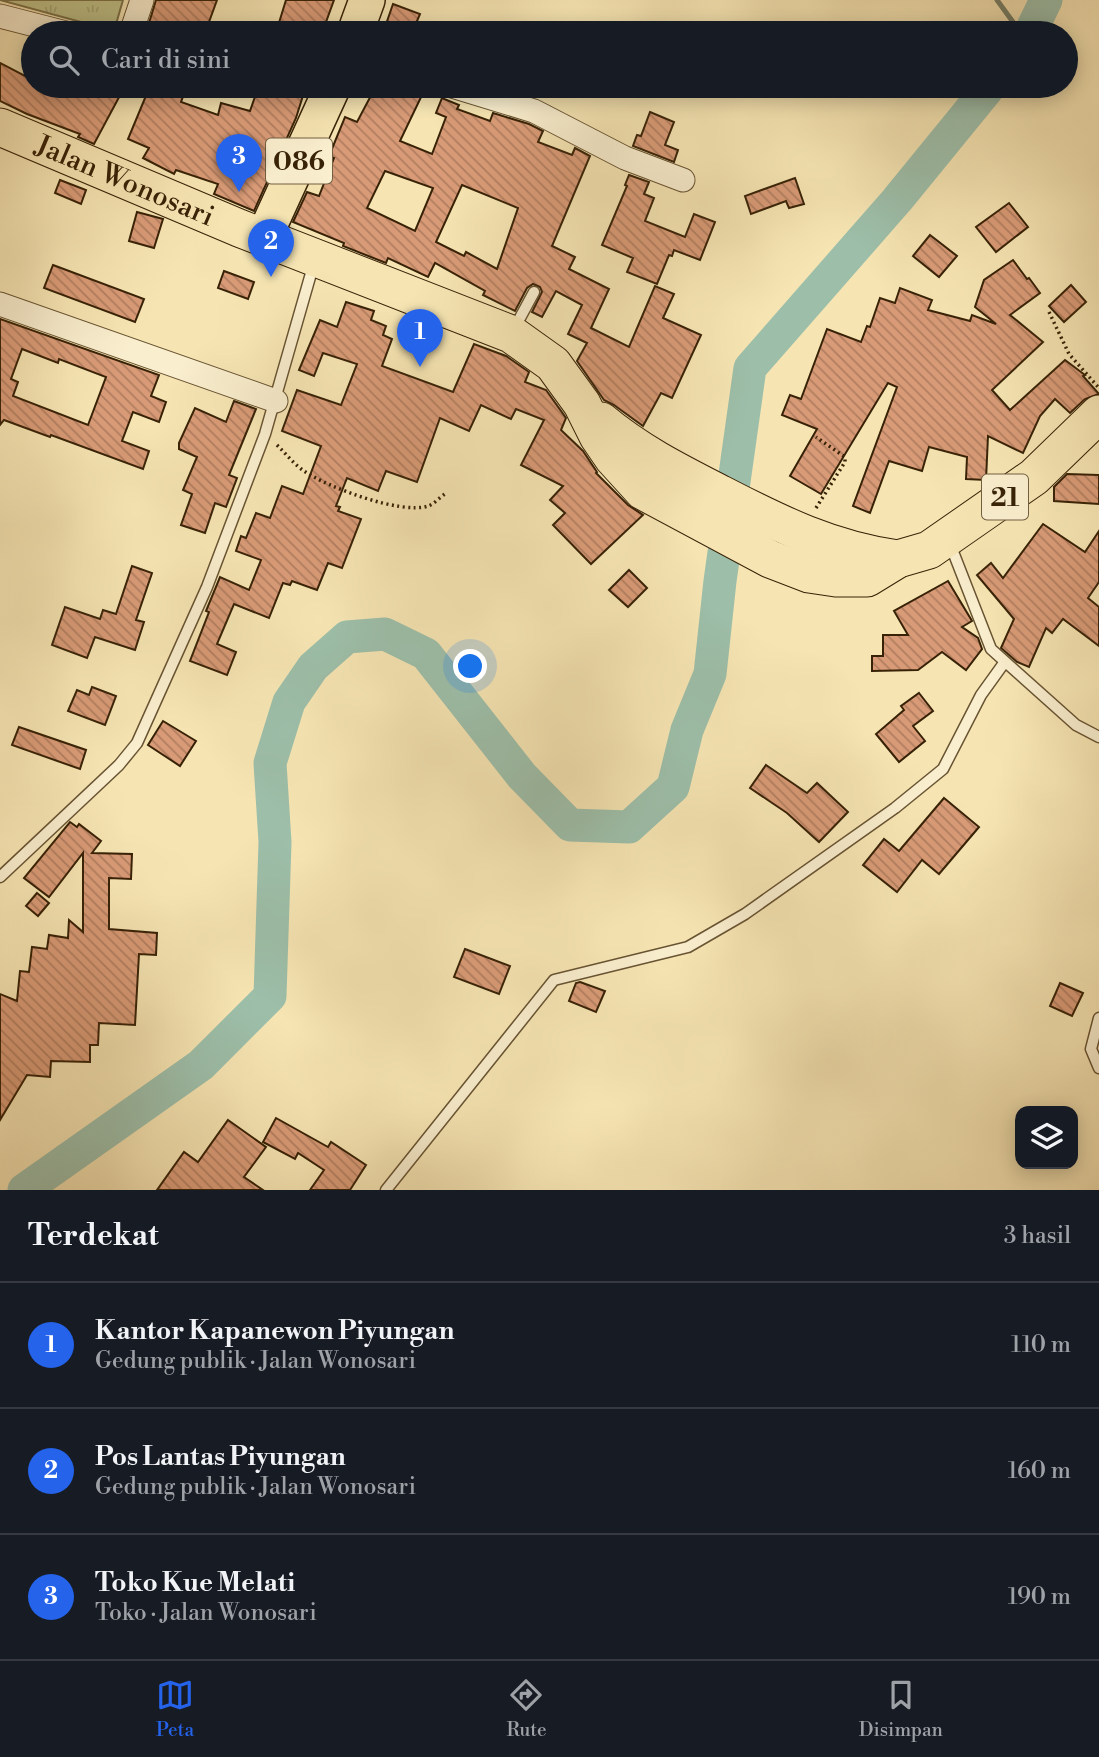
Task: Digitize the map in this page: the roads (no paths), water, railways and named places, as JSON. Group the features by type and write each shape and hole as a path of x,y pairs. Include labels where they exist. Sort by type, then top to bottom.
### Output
{"highway":[{"name":"Jalan Wonosari","path":"0,127 264,237 511,334 553,364 582,404 613,458 643,491 770,559 809,574 836,578 867,578 898,559"},
{"name":"Jalan Wonosari","path":"582,404 623,439 657,461 795,532 865,555 898,559"},
{"name":"21","path":"898,559 929,550 1034,477 1099,414"}],"main road":[{"path":"359,21 367,0"},
{"name":"086","path":"264,237 328,98"}],"street":[{"path":"135,21 142,0"},
{"path":"0,16 21,21"},
{"path":"491,98 534,111 625,158 683,180"},
{"path":"0,303 276,401"}],"lane":[{"path":"0,877 119,765 137,743 207,587 265,434 315,256"},
{"path":"511,334 534,292"},
{"path":"947,538 991,649 1076,725 1099,737"},
{"path":"386,1190 554,979 688,947 746,914 895,808 943,769 981,695 1004,663"},
{"path":"1099,1018 1091,1049 1099,1068"}],"waterway":[{"path":"997,0 1012,21"},
{"path":"1036,21 1046,0"},
{"path":"24,1190 201,1065 270,996 275,842 270,763 289,702 313,667 347,637 385,634 426,654 522,776 570,825 629,827 673,787 687,730 710,674 720,581 750,368 897,200 980,98"}],"place":[{"name":"Toko Kue Melati","path":"239,192"},
{"name":"Pos Lantas Piyungan","path":"271,277"},
{"name":"Kantor Kapanewon Piyungan","path":"420,367"}]}
